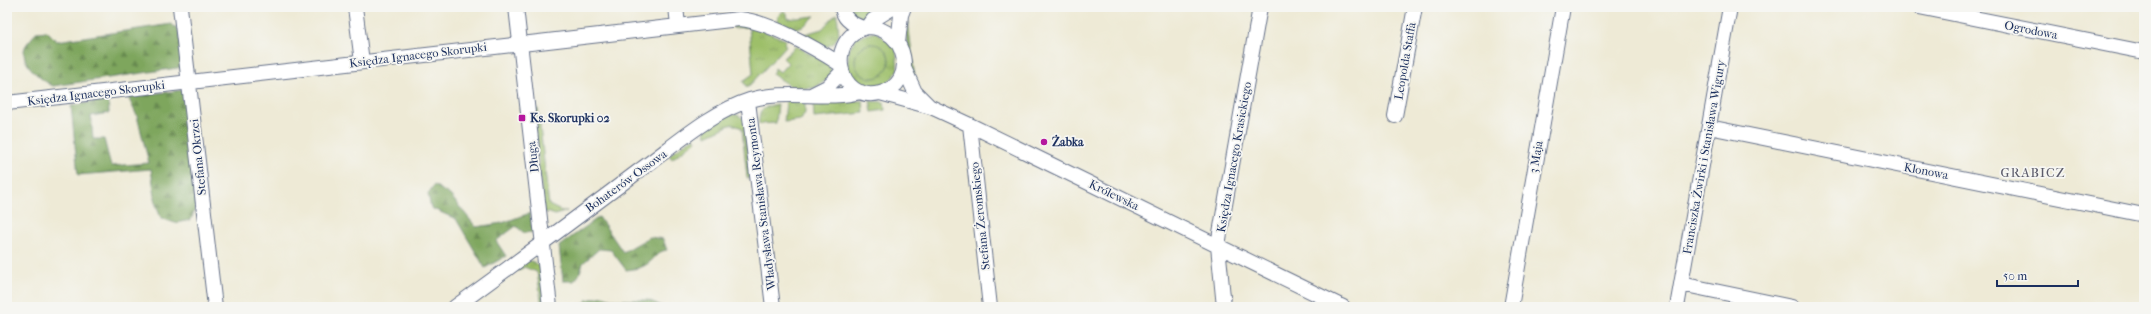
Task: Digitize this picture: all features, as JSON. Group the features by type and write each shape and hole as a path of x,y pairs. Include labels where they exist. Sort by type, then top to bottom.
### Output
{"street":[{"name":"Stefana Okrzei","path":"180,7 190,82 215,307"},
{"path":"356,7 362,62"},
{"name":"Długa","path":"516,7 550,307"},
{"path":"676,7 678,25"},
{"path":"842,7 845,17 850,22 866,28 885,30 898,43"},
{"path":"823,53 833,52 843,47 855,33 866,28 873,20 894,7"},
{"path":"904,7 900,15 898,43 904,68 914,92 931,107"},
{"name":"Księdza Ignacego Krasickiego","path":"1224,307 1218,246 1260,7"},
{"name":"Leopolda Staffa","path":"1395,116 1415,7"},
{"name":"3 Maja","path":"1510,307 1563,7"},
{"name":"Franciszka Żwirki i Stanisława Wigury","path":"1677,307 1730,7"},
{"name":"Ogrodowa","path":"1919,7 2144,52"},
{"name":"Księdza Ignacego Skorupki","path":"7,103 739,19 750,20 823,53 841,68"},
{"path":"813,94 827,87 841,68 843,47"},
{"path":"841,68 849,84 861,92 880,93 895,85 904,68"},
{"name":"Bohaterów Ossowa","path":"455,307 707,122 748,101 783,94 834,96 861,92"},
{"name":"Królewska","path":"880,93 931,107 970,125 1343,307"},
{"name":"Władysława Stanisława Reymonta","path":"748,101 773,307"},
{"name":"Stefana Żeromskiego","path":"970,125 990,307"},
{"name":"Klonowa","path":"1709,127 2144,215"},
{"path":"1681,284 1792,307"}],"green space":[{"path":"853,7 886,7 864,20 858,21 849,11"},
{"path":"783,11 787,13 788,19 815,16 805,25 793,30 778,23 778,16"},
{"path":"837,13 839,35 833,44 825,47 801,35 822,29"},
{"path":"909,22 915,80 911,77 906,34"},
{"path":"744,23 786,40 784,43 786,46 747,88 743,81 753,74 749,27 733,28 733,24"},
{"path":"172,24 179,31 184,67 53,86 37,75 25,59 25,47 36,32 47,31 57,41"},
{"path":"876,32 896,47 898,71 883,88 860,87 847,71 849,49 857,37","holes":["870,44 882,47 886,51 889,61 886,69 883,73 874,78 862,74 858,70 855,61 858,52"]},
{"path":"875,44 884,49 888,54 888,68 884,73 879,77 869,78 865,77 856,68 855,58 856,54 865,45"},
{"path":"796,46 829,64 831,71 830,78 814,88 794,88 772,74 775,68 780,72 788,63 783,58"},
{"path":"182,90 197,203 191,220 175,223 161,218 156,205 151,169 78,175 71,106 108,99 109,113 91,116 93,139 104,139 111,166 149,163 137,116 128,97"},
{"path":"789,100 805,100 805,113 801,120 784,122 786,102"},
{"path":"813,100 863,101 864,113 814,118"},
{"path":"870,101 884,102 885,110 872,112"},
{"path":"778,104 776,123 759,124 761,112 769,106"},
{"path":"538,109 549,205 561,211 567,211 555,215 547,212 544,213 533,110"},
{"path":"736,114 744,119 751,178 747,178 742,128 732,124 706,136 705,129 729,115"},
{"path":"694,137 696,141 672,159 669,155"},
{"path":"434,185 450,195 476,227 502,223 530,213 533,232 524,233 516,226 496,241 506,256 485,268 456,219 431,208 428,194"},
{"path":"599,217 623,252 650,237 663,239 667,250 660,253 642,267 626,270 611,250 599,249 583,263 579,275 574,281 563,281 559,246"},
{"path":"526,261 532,261 540,267 546,307 542,307 537,272 524,267 519,271 517,270"},
{"path":"603,296 615,300 648,300 664,307 580,307 587,300"}],"place":[{"name":"Ks. Skorupki 02","path":"522,118"},
{"name":"Żabka","path":"1044,142"}],"district":[{"name":"GRABICZ","path":"2033,172"}]}
